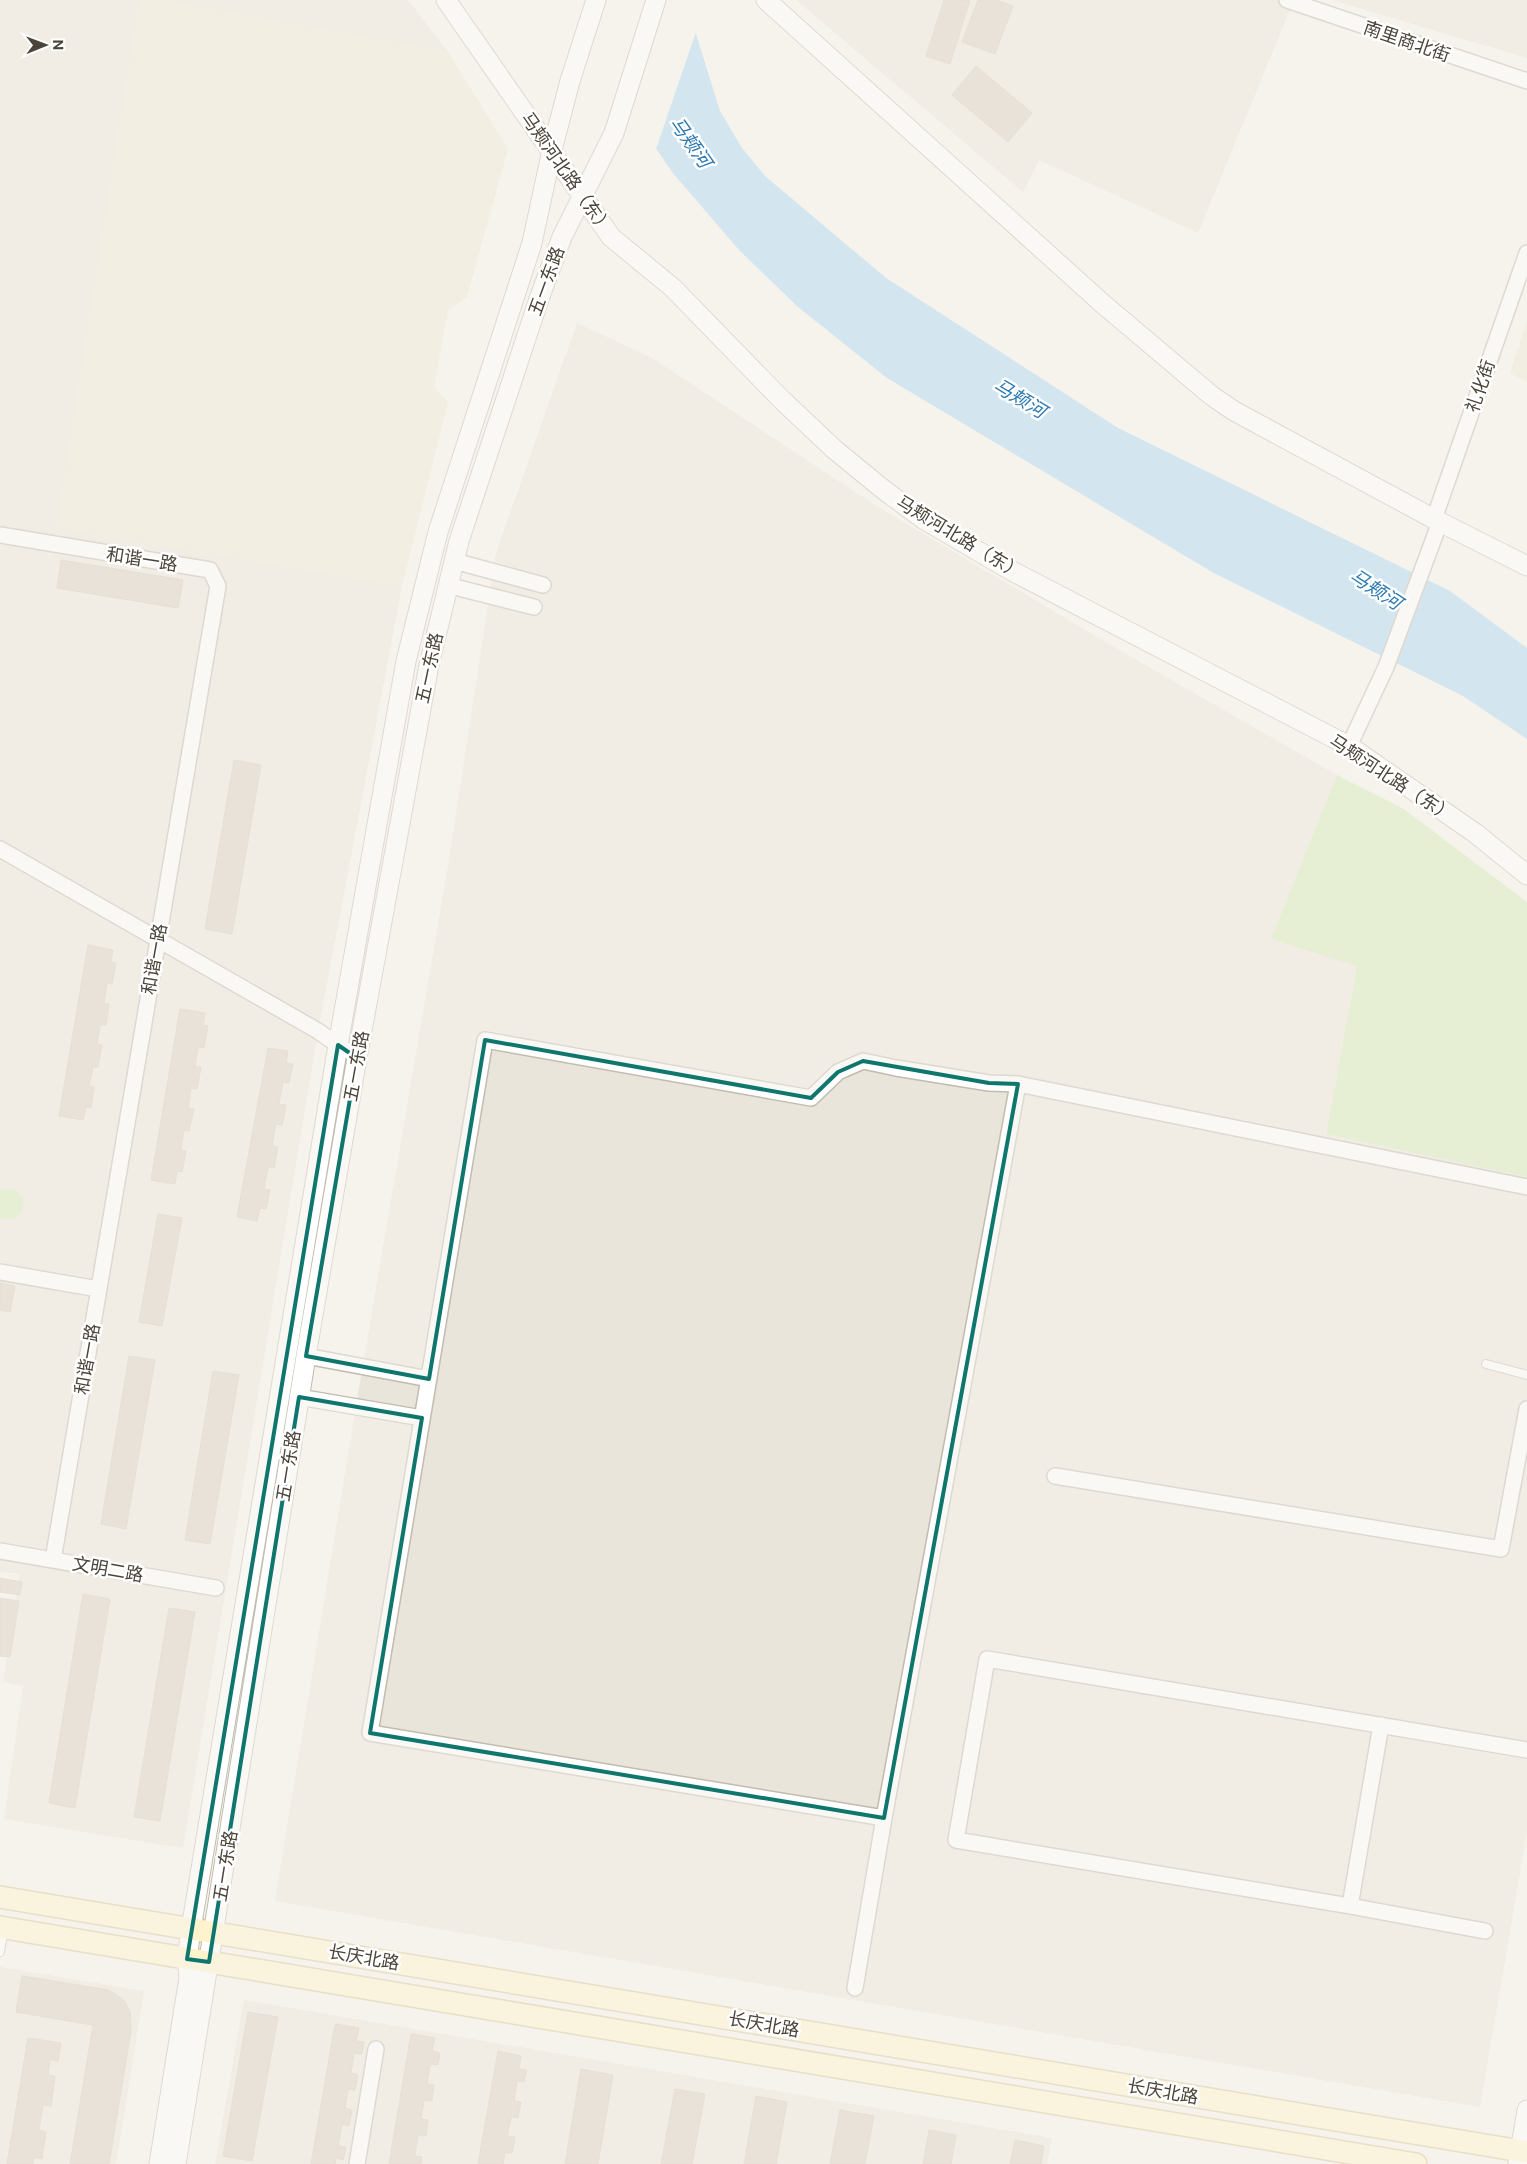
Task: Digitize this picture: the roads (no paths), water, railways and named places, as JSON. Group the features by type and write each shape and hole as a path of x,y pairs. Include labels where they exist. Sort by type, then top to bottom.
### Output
{"main road":[{"name":"长庆北路","path":"0,1897 1522,2156"},
{"name":"长庆北路","path":"2,1927 1416,2164"}],"street":[{"name":"马颊河北路（东）","path":"446,0 611,237 673,288 796,412 849,461 923,518 1012,571 1349,746 1475,834 1527,874"},
{"name":"五一东路","path":"159,2164 189,1978 187,1959 191,1929 338,1045 406,661 438,532 532,243 552,150 570,81 596,0"},
{"name":"五一东路","path":"176,2164 299,1396 357,1058 428,665 454,561 540,296 562,237 584,197 614,133 656,0"},
{"path":"766,0 1103,304 1212,396 1234,411 1527,566"},
{"name":"南里商北街","path":"1287,0 1328,7 1527,81"},
{"name":"礼化街","path":"1349,746 1386,667 1427,555 1437,520 1527,253"},
{"name":"和谐一路","path":"0,535 210,570 218,586 53,1560"},
{"path":"454,561 543,585"},
{"path":"447,585 534,607"},
{"path":"0,850 309,1026 357,1058"},
{"path":"884,1818 370,1732 485,1040 811,1098 838,1072 863,1060 896,1068 989,1083 1018,1084 1527,1188"},
{"path":"855,1988 884,1818 1018,1084"},
{"path":"0,1272 98,1289"},
{"path":"306,1356 429,1379"},
{"path":"299,1396 422,1418"},
{"path":"1055,1476 1501,1549 1527,1409"},
{"name":"文明二路","path":"0,1551 216,1588"},
{"path":"1485,1931 1350,1906 956,1840 986,1659 1527,1750"},
{"path":"1350,1906 1381,1726"},
{"path":"357,2164 376,2048"},
{"path":"1522,2156 1527,2110"}],"lane":[{"path":"1486,1364 1527,1375"},
{"path":"0,1952 2,1927"}],"water":[{"name":"马颊河","path":"556,0 695,31 720,111 742,148 765,176 886,278 1118,428 1450,591 1527,648 1527,739 1463,696 1212,572 887,378 798,307 739,250 672,172"}]}
